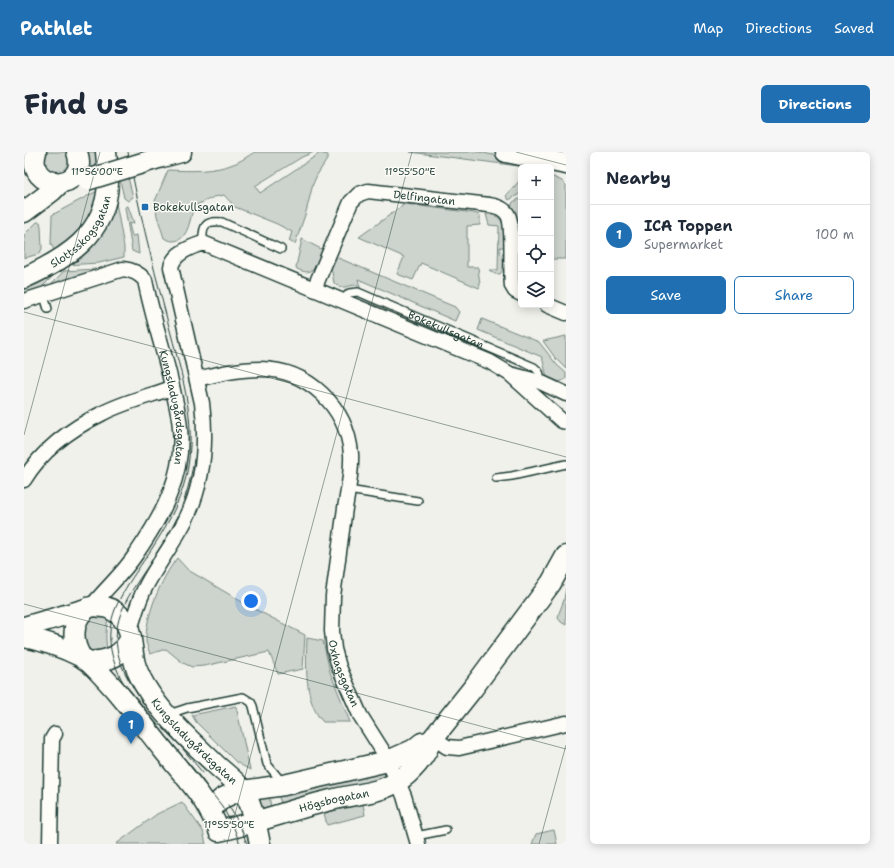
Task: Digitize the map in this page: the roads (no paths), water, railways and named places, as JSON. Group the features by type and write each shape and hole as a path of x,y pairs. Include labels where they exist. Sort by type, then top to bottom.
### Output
{"street":[{"path":"72,181 78,168 79,160 77,152"},
{"path":"506,152 566,164"},
{"path":"24,212 52,191 72,181 172,154"},
{"name":"Slottsskogsgatan","path":"24,278 56,263 68,255 78,247 94,227 102,212 106,195 108,183 106,158"},
{"path":"31,159 40,176 49,182 72,181"},
{"name":"Delfingatan","path":"314,289 351,202 359,194 368,191 490,205 503,209 508,215 511,226 512,286 518,292"},
{"name":"Kungsladugårdsgatan","path":"203,243 189,248 180,254 172,263 172,271 197,379 205,422 204,453 201,477 196,495 186,518 147,584 138,604 130,633 135,665 138,674 153,698 179,730 243,790 251,805 260,844"},
{"name":"Bokekullsgatan","path":"203,243 490,362 510,374 566,422"},
{"name":"Kungsladugårdsgatan","path":"24,301 46,302 123,269 136,272 145,280 179,416 180,442 177,470 170,493 161,514 136,554 122,573 88,608"},
{"path":"554,308 566,313"},
{"name":"Oxhagsgatan","path":"197,379 234,371 260,369 292,375 317,388 330,401 344,423 351,454 351,468 333,596 332,618 334,649 346,685 360,715 388,760 398,782 404,796 417,840"},
{"name":"Bokekullsgatan","path":"510,374 540,382 566,394"},
{"path":"24,480 45,451 82,424 111,409 172,388"},
{"name":"Högsbogatan","path":"222,838 256,822 331,800 382,789 398,782 410,773 428,750 432,740 473,688 550,583 566,556"},
{"path":"88,608 81,614 77,621 74,634 75,643 85,659 117,693 194,788 210,811 222,838"},
{"path":"24,627 88,608 108,608 114,611 127,624 130,633 127,646 118,654 103,661 85,659 68,650 24,637"},
{"path":"432,740 447,747 459,748 566,723"},
{"path":"50,844 52,739 55,734"},
{"name":"Högsbogatan","path":"210,811 222,798 228,794 243,790 284,785 388,760 413,750 422,743 432,740"}],"lane":[{"path":"203,243 204,227 212,221 222,222 281,249"},
{"name":"Bokekullsgatan","path":"343,300 349,293 358,292 534,367 540,375 540,382"},
{"path":"496,478 566,464"},
{"path":"348,490 418,501"},
{"path":"167,715 187,708 242,697 251,702 267,764 284,785"},
{"path":"417,840 446,830"}],"tram line":[{"path":"128,152 145,232 186,393 190,434 186,477 180,497 161,535 119,600 113,615 110,630 110,646 115,664 124,684 222,806 234,828 240,844"},
{"path":"138,694 124,670 117,648 117,629 122,610 131,592 169,534 178,516 188,488 194,459"},
{"path":"167,730 203,773"},
{"path":"228,805 239,823 247,844"}],"place":[{"name":"Bokekullsgatan","path":"145,207"},
{"name":"ICA Toppen","path":"131,744"}]}
